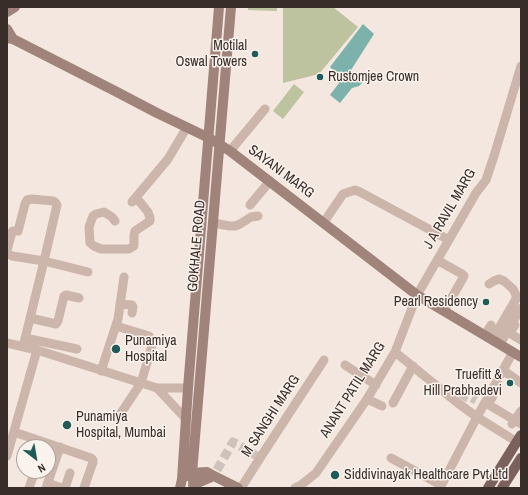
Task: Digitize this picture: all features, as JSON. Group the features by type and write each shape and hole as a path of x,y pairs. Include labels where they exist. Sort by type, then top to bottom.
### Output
{"main road":[{"name":"GOKHALE ROAD","path":"181,483 219,7"},
{"name":"GOKHALE ROAD","path":"194,487 192,473 231,7"},
{"path":"7,29 10,39"},
{"name":"SAYANI MARG","path":"10,39 157,113 187,126 230,151 417,295 517,355"},
{"path":"488,488 519,438"},
{"path":"502,488 521,458"},
{"path":"181,483 192,473 207,472 215,473 238,488"},
{"path":"194,487 215,473"}],"street":[{"name":"J A RAVIL MARG","path":"417,295 476,193 486,180 521,66"},
{"path":"230,151 265,109"},
{"path":"114,222 112,217 104,212 93,216 90,227 90,242 94,246 101,249 129,249 134,246 135,231 147,224 150,221 150,218 148,212 140,202 133,200 168,159 187,126"},
{"path":"250,205 270,181"},
{"path":"324,222 343,194 354,190 449,240"},
{"path":"24,343 44,261 57,205 53,201 29,199 25,204 18,230 12,232 7,253 12,256 44,261 88,272"},
{"path":"213,223 235,226 251,217 258,216"},
{"path":"437,260 462,274 464,277 444,311"},
{"path":"101,371 118,319 124,277"},
{"path":"489,284 494,280 499,279 504,281 513,289 516,295 516,298 492,340"},
{"path":"30,318 56,324 64,296 66,295 80,298"},
{"name":"ANANT PATIL MARG","path":"295,488 301,486 316,473 368,399 396,352 417,295"},
{"path":"120,304 132,305 132,313"},
{"path":"492,340 521,308"},
{"path":"521,315 511,333 521,340"},
{"path":"491,325 492,340"},
{"path":"116,326 149,336 152,340 141,383 117,419"},
{"path":"7,343 24,343 77,349"},
{"path":"24,343 37,350 157,388 188,388"},
{"path":"7,456 37,350"},
{"path":"396,352 413,372 460,402 477,417 519,438"},
{"path":"517,355 489,403 489,406 515,423 521,430"},
{"path":"391,458 439,485 445,470 477,417 480,403 517,355"},
{"name":"M SANGHI MARG","path":"241,488 258,457 324,360"},
{"path":"345,365 376,385"},
{"path":"393,403 413,372"},
{"path":"507,373 521,383"},
{"path":"157,388 186,419"},
{"path":"368,399 382,406"},
{"path":"515,423 521,411"},
{"path":"14,432 30,439"},
{"path":"56,447 93,460 84,488"},
{"path":"60,447 47,486 61,488"},
{"path":"65,488 70,474"}],"green space":[{"path":"248,7 277,7 277,11 248,10"},
{"path":"283,7 333,7 358,27 319,74 283,83"},
{"path":"294,84 304,92 283,119 273,111"}],"water":[{"path":"363,24 374,34 351,70 355,76 363,82 359,86 352,88 340,103 330,95 339,83 331,75 334,71 330,67"}],"tunnel":[{"path":"462,400 465,395 476,400"},
{"path":"217,470 233,442 257,456"}],"place":[{"name":"Motilal Oswal Towers","path":"255,54"},
{"name":"Rustomjee Crown","path":"320,77"},
{"name":"Pearl Residency","path":"486,302"},
{"name":"Punamiya Hospital","path":"116,349"},
{"name":"Truefitt & Hill Prabhadevi","path":"510,383"},
{"name":"Punamiya Hospital, Mumbai","path":"67,425"},
{"name":"Siddivinayak Healthcare Pvt Ltd","path":"335,475"}]}
